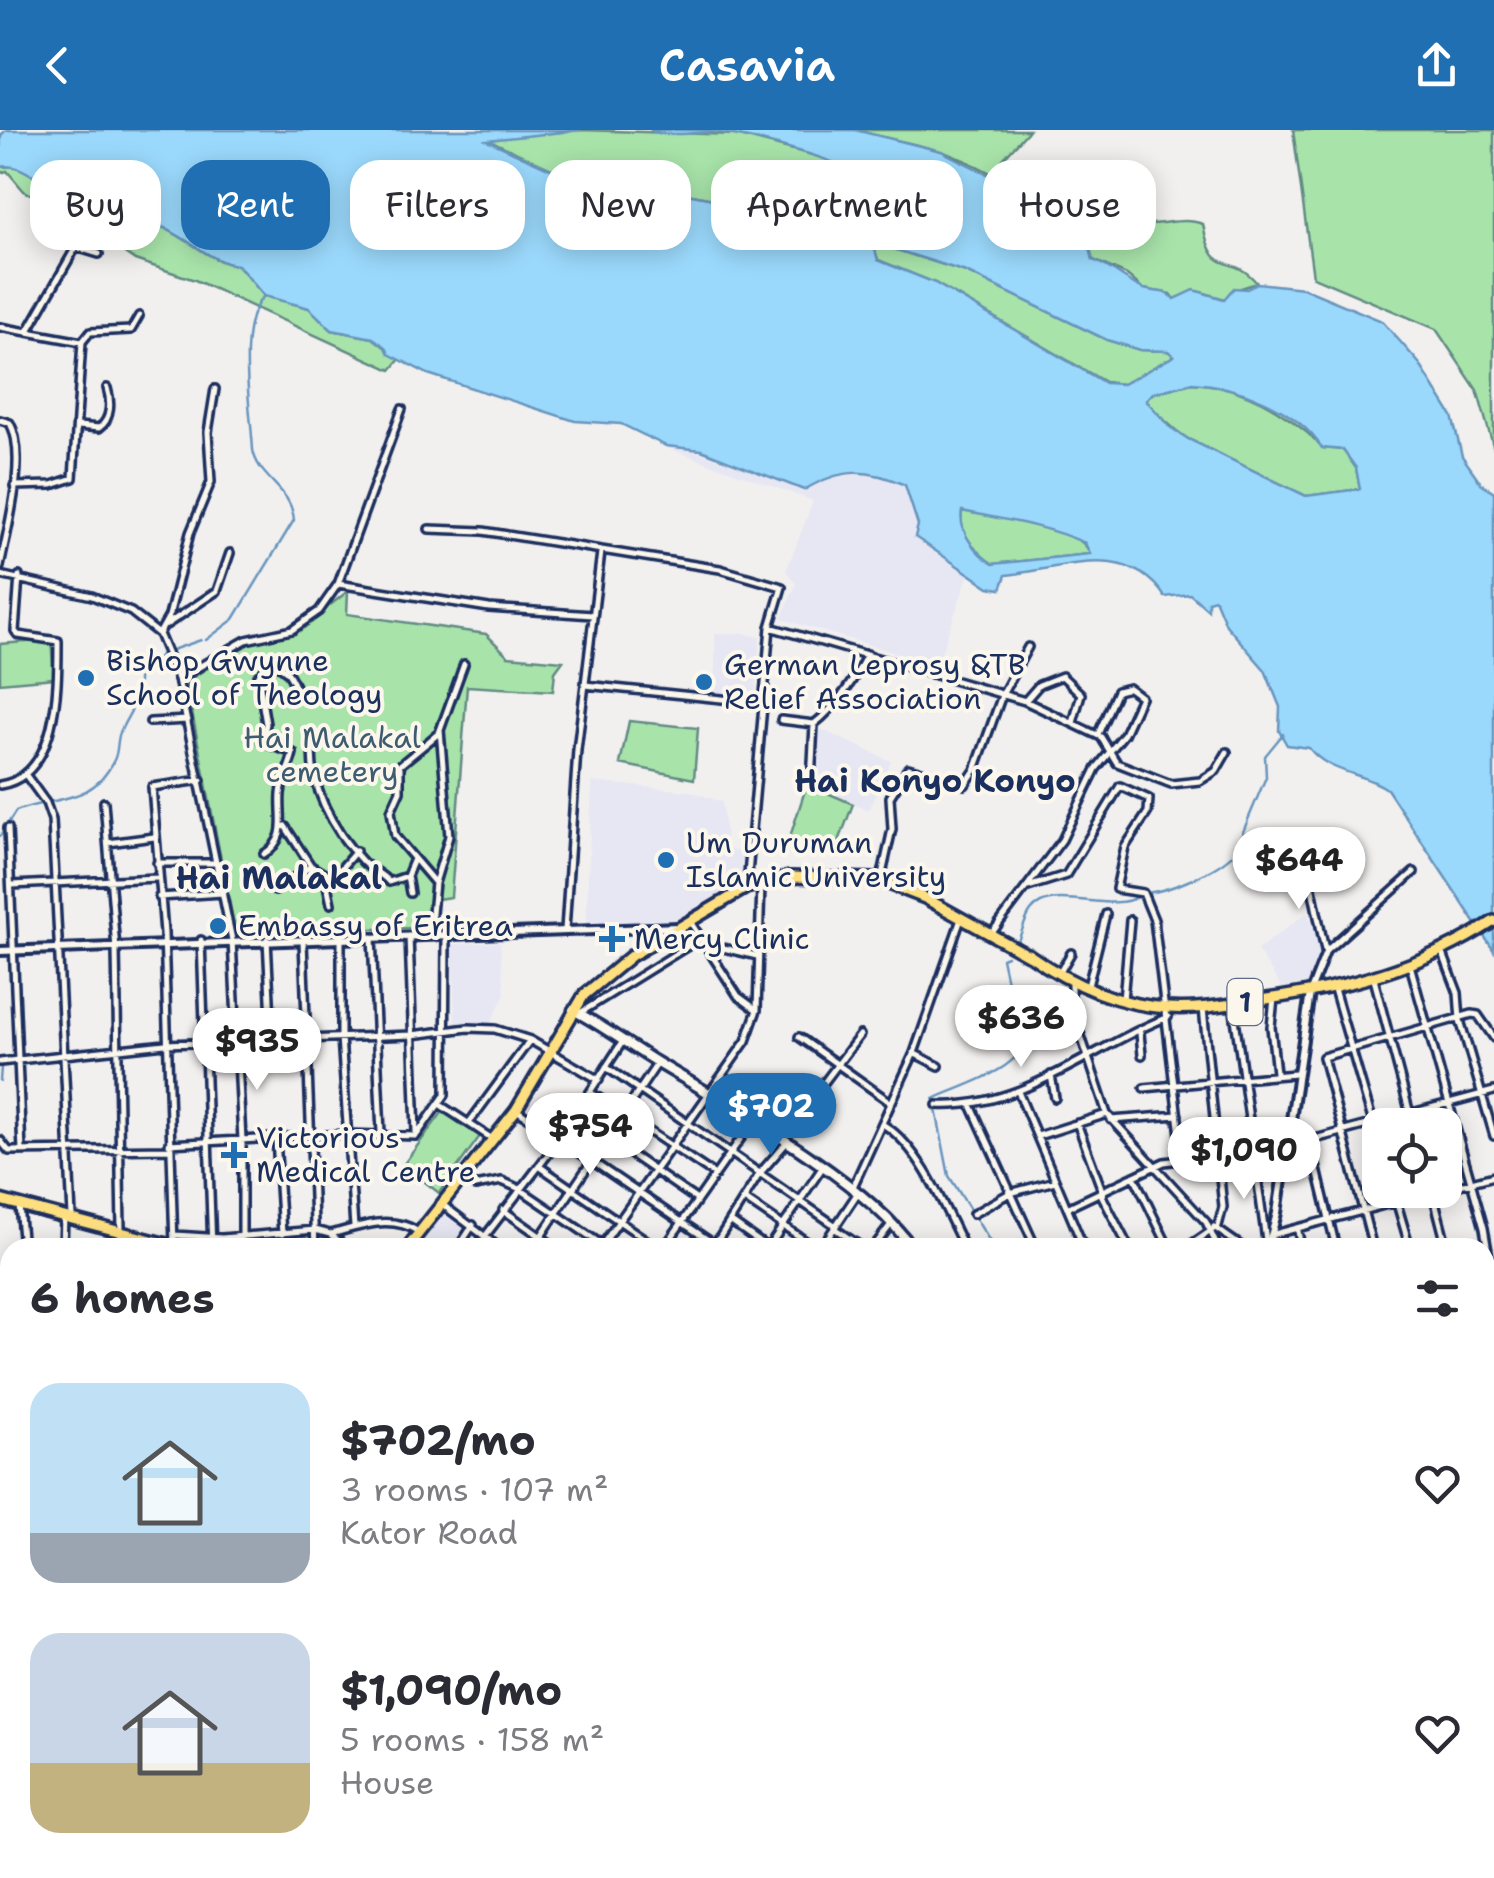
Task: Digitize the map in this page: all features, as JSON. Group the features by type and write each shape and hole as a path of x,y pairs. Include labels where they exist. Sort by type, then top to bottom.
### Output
{"main road":[{"name":"1","path":"414,1238 515,1109 577,1012 617,966 760,882 844,875 880,880 925,898 1071,982 1168,1013 1310,993 1374,979 1442,951 1494,919"},
{"path":"577,1012 822,1168 892,1223 904,1238"},
{"path":"0,1203 68,1215 121,1229 136,1238"}],"street":[{"path":"28,331 74,250 82,247 99,254"},
{"path":"14,486 72,480 82,342 90,332 132,330 139,316"},
{"path":"0,326 82,342"},
{"path":"78,426 99,428 105,423 110,406 107,388"},
{"path":"158,634 210,482 208,432 215,388"},
{"path":"178,679 246,640 292,630 319,611 338,584 402,408"},
{"path":"0,420 14,428 14,486 0,567"},
{"path":"428,529 483,531 720,569 782,587 770,628 746,888"},
{"path":"565,930 585,685 602,552"},
{"path":"163,626 217,590 230,553"},
{"path":"0,575 19,576 110,602 144,620 158,634 178,679 232,940 242,1140 242,1237"},
{"path":"0,785 25,774 50,736 56,715 58,641 16,633 19,576"},
{"path":"338,584 488,608 593,615"},
{"path":"770,628 1025,702 1097,734 1108,743 1108,755"},
{"path":"880,880 892,830 890,797 894,785 908,768 965,785 975,770 1002,694 1028,647"},
{"path":"811,782 814,724 839,700 866,654"},
{"path":"435,882 393,829 390,810 400,792 399,768 404,758 427,746 440,730 464,664"},
{"path":"297,691 284,667 269,665 260,672 266,724 262,742 293,753 281,796 284,824 311,866 331,878"},
{"path":"1025,702 1039,685 1062,676 1080,694 1072,723"},
{"path":"585,685 761,704"},
{"path":"995,936 1062,840 1096,770 1134,714 1141,698 1136,692 1116,691 1097,734"},
{"path":"150,722 188,720"},
{"path":"782,720 814,724"},
{"path":"430,934 435,882 448,836 440,730"},
{"path":"314,739 310,759 326,812 356,851 389,882 408,876"},
{"path":"1108,755 1141,774 1186,784 1216,771 1227,752"},
{"path":"25,774 49,809 67,1053 70,1152 65,1238"},
{"path":"176,1238 164,944 153,785 200,780"},
{"path":"1028,887 1066,875 1120,786 1146,795 1148,812 1125,847 1116,889 1143,894 1154,920 1183,1160"},
{"path":"104,802 116,949 121,1229"},
{"path":"264,854 275,848 284,824"},
{"path":"8,828 22,1150"},
{"path":"108,844 155,837"},
{"path":"332,904 328,894 331,878 356,851"},
{"path":"410,893 408,876 414,859"},
{"path":"156,863 216,862"},
{"path":"1307,865 1326,952"},
{"path":"255,881 275,891 311,866"},
{"path":"1268,1238 1310,993 1326,952 1414,872"},
{"path":"12,885 158,878"},
{"path":"609,1238 668,1147 746,1041 757,1010 760,882"},
{"path":"159,897 223,893"},
{"path":"1086,988 1106,914"},
{"path":"827,1238 855,1192 884,1125 914,1053 961,918"},
{"path":"1122,1000 1130,920"},
{"path":"690,922 744,1004 757,1010"},
{"path":"0,950 116,949 200,940 680,928"},
{"path":"416,1136 442,1106 448,1030 446,934"},
{"path":"372,935 381,1133"},
{"path":"342,936 341,1037 354,1226"},
{"path":"409,936 416,1136"},
{"path":"267,938 272,1040"},
{"path":"303,938 314,1238"},
{"path":"200,940 213,1238 314,1230 335,1238"},
{"path":"577,1012 702,941 758,956"},
{"path":"1442,951 1458,993 1460,1020 1494,1136"},
{"path":"1059,975 1071,953"},
{"path":"1410,965 1484,1238"},
{"path":"1374,979 1408,1108"},
{"path":"1071,982 1071,1006 1109,1117 1210,1226 1229,1238"},
{"path":"1334,989 1368,1108"},
{"path":"1274,998 1276,1073"},
{"path":"1233,1004 1269,1234"},
{"path":"1197,1238 1222,1220 1220,1158 1202,1008"},
{"path":"1142,1055 1141,1028 1168,1013"},
{"path":"1370,1238 1322,1059 1478,1015 1494,1038"},
{"path":"0,1062 166,1044 412,1035 482,1027 552,1049 599,1080"},
{"path":"937,1105 971,1106 1018,1093 1140,1034"},
{"path":"720,1238 760,1173 860,1035"},
{"path":"798,1037 890,1103"},
{"path":"469,1123 530,1040"},
{"path":"483,1238 560,1140 623,1041"},
{"path":"914,1053 939,1066"},
{"path":"541,1236 658,1063"},
{"path":"606,1067 849,1238"},
{"path":"1144,1088 1295,1074"},
{"path":"1051,1075 1055,1098"},
{"path":"1429,1108 1494,1091"},
{"path":"590,1092 715,1175"},
{"path":"1018,1093 1080,1238"},
{"path":"442,1106 490,1138"},
{"path":"971,1106 1031,1238"},
{"path":"515,1109 704,1238"},
{"path":"1037,1136 1109,1117 1178,1114"},
{"path":"669,1238 753,1121"},
{"path":"1077,1123 1102,1194 1125,1238"},
{"path":"884,1125 898,1134 943,1199 960,1238"},
{"path":"1067,1208 1155,1166 1255,1153 1362,1126"},
{"path":"0,1140 8,1151 70,1152 346,1134 416,1136"},
{"path":"276,1138 282,1234"},
{"path":"608,1138 697,1200"},
{"path":"1310,1140 1333,1238"},
{"path":"539,1166 646,1238"},
{"path":"775,1238 822,1168"},
{"path":"1134,1176 1164,1238"},
{"path":"1462,1184 1494,1176"},
{"path":"462,1177 475,1186 500,1181 520,1189 593,1238"},
{"path":"973,1214 1010,1193 1055,1181"},
{"path":"743,1198 804,1238"},
{"path":"440,1203 488,1238"},
{"path":"23,1206 23,1238"},
{"path":"1269,1234 1298,1230 1368,1208"},
{"path":"1399,1208 1407,1238"},
{"path":"1437,1208 1445,1238"},
{"path":"503,1210 544,1238"},
{"path":"730,1221 754,1238"},
{"path":"330,1234 354,1226 397,1222 419,1232"},
{"path":"881,1238 892,1223"},
{"path":"464,1238 472,1226"},
{"path":"1210,1226 1214,1238"},
{"path":"1298,1230 1299,1238"}],"shaded area":[{"path":"676,444 764,475 821,480 872,470 905,484 918,525 916,537 970,571 937,665 781,619 796,584 786,571 813,501 667,448"},
{"path":"715,634 760,637 755,701 715,697"},
{"path":"821,729 891,761 869,810 813,785 810,764"},
{"name":"Um Duruman Islamic University","path":"592,782 691,791 722,802 727,846 733,851 745,850 742,885 676,921 586,924"},
{"path":"1307,912 1325,950 1311,985 1282,988 1257,950"},
{"path":"500,942 505,994 491,1023 455,1026 452,944"},
{"path":"442,1213 481,1237 480,1238 421,1238"}],"green space":[{"path":"581,130 736,135 829,160 711,160 711,199 691,195 691,160 545,160 545,166 487,139"},
{"path":"855,130 1029,130 1004,160 983,160 983,169 924,146"},
{"path":"1293,130 1494,130 1494,449 1477,390 1436,329 1313,277"},
{"path":"20,166 30,173 30,194 7,171 0,173 0,167"},
{"path":"1189,221 1203,224 1217,259 1247,273 1257,283 1231,291 1225,299 1198,291 1175,299 1171,294 1143,289 1127,275 1093,260 1085,250 1156,250 1156,223"},
{"path":"161,227 181,238 181,250 201,250 238,265 264,296 309,308 332,330 373,338 400,359 391,370 195,280 135,260 120,250 161,250"},
{"path":"875,250 897,250 966,272 1107,340 1140,350 1168,351 1174,356 1123,384 1105,382 935,283 878,260"},
{"path":"1192,383 1247,395 1296,423 1324,448 1343,450 1356,468 1360,489 1306,496 1188,439 1146,400 1153,393"},
{"path":"962,511 1054,529 1084,544 1090,554 993,564 969,541 962,527"},
{"name":"Hai Malakal cemetery","path":"348,591 347,614 486,634 508,656 563,661 555,672 553,691 467,686 451,897 438,899 426,928 366,929 364,917 327,920 327,933 236,935 186,682 243,644 300,629"},
{"path":"51,640 54,678 0,683 0,644"},
{"path":"629,721 698,728 694,779 620,764"},
{"path":"807,784 853,804 835,852 789,840"},
{"path":"444,1110 480,1136 439,1193 403,1165"}],"water":[{"path":"6,130 581,130 487,140 545,166 545,250 691,250 692,195 711,199 711,250 875,250 878,260 935,283 1105,383 1123,384 1174,356 1168,351 1140,350 1107,340 966,272 897,250 963,250 963,162 983,172 983,250 1090,250 1093,260 1144,289 1164,292 1175,299 1194,290 1224,299 1234,288 1247,289 1257,283 1303,288 1382,321 1419,363 1452,416 1462,456 1481,483 1494,492 1494,951 1387,789 1326,763 1309,748 1287,745 1279,731 1280,707 1265,670 1226,625 1215,599 1208,601 1208,610 1190,594 1165,597 1150,579 1113,563 1072,564 1006,575 1001,589 989,587 915,537 918,525 905,485 891,479 866,473 842,474 804,490 701,450 666,446 621,424 575,421 428,374 389,354 373,338 332,330 309,308 264,296 238,265 201,250 330,250 330,160 181,160 181,237 161,226 161,160 30,160 30,174 21,169 0,167 1,135","holes":["1192,383 1246,394 1282,411 1322,448 1343,450 1356,468 1360,489 1306,496 1188,439 1170,427 1146,400 1153,393","962,511 1070,537 1085,543 1090,554 993,564 970,541 963,527"]},
{"path":"650,130 855,130 941,151 959,160 826,160 721,133 666,134"}],"waterway":[{"path":"206,640 234,619 294,520 287,499 261,469 253,450 247,346 255,309 264,296"},
{"path":"169,651 201,640"},
{"path":"0,836 16,811 72,797 95,785 105,774 116,756 119,734 136,699 138,674 162,654"},
{"path":"1146,893 1193,879 1234,853 1266,777 1265,756 1283,734"},
{"path":"1018,941 1029,914 1041,903 1067,899 1113,902 1139,896"},
{"path":"988,1238 949,1176 934,1099 1007,1065 1025,1041 1024,1027 1016,1025 1002,958 1007,956"},
{"path":"0,1081 1,1067"}],"place":[{"name":"Bishop Gwynne School of Theology","path":"86,678"},
{"name":"German Leprosy &TB Relief Association","path":"704,682"},
{"name":"Um Duruman Islamic University","path":"666,860"},
{"name":"Embassy of Eritrea","path":"218,926"},
{"name":"Mercy Clinic","path":"612,939"},
{"name":"Victorious Medical Centre","path":"234,1155"}],"district":[{"name":"Hai Konyo Konyo","path":"935,781"},
{"name":"Hai Malakal","path":"279,878"}]}
